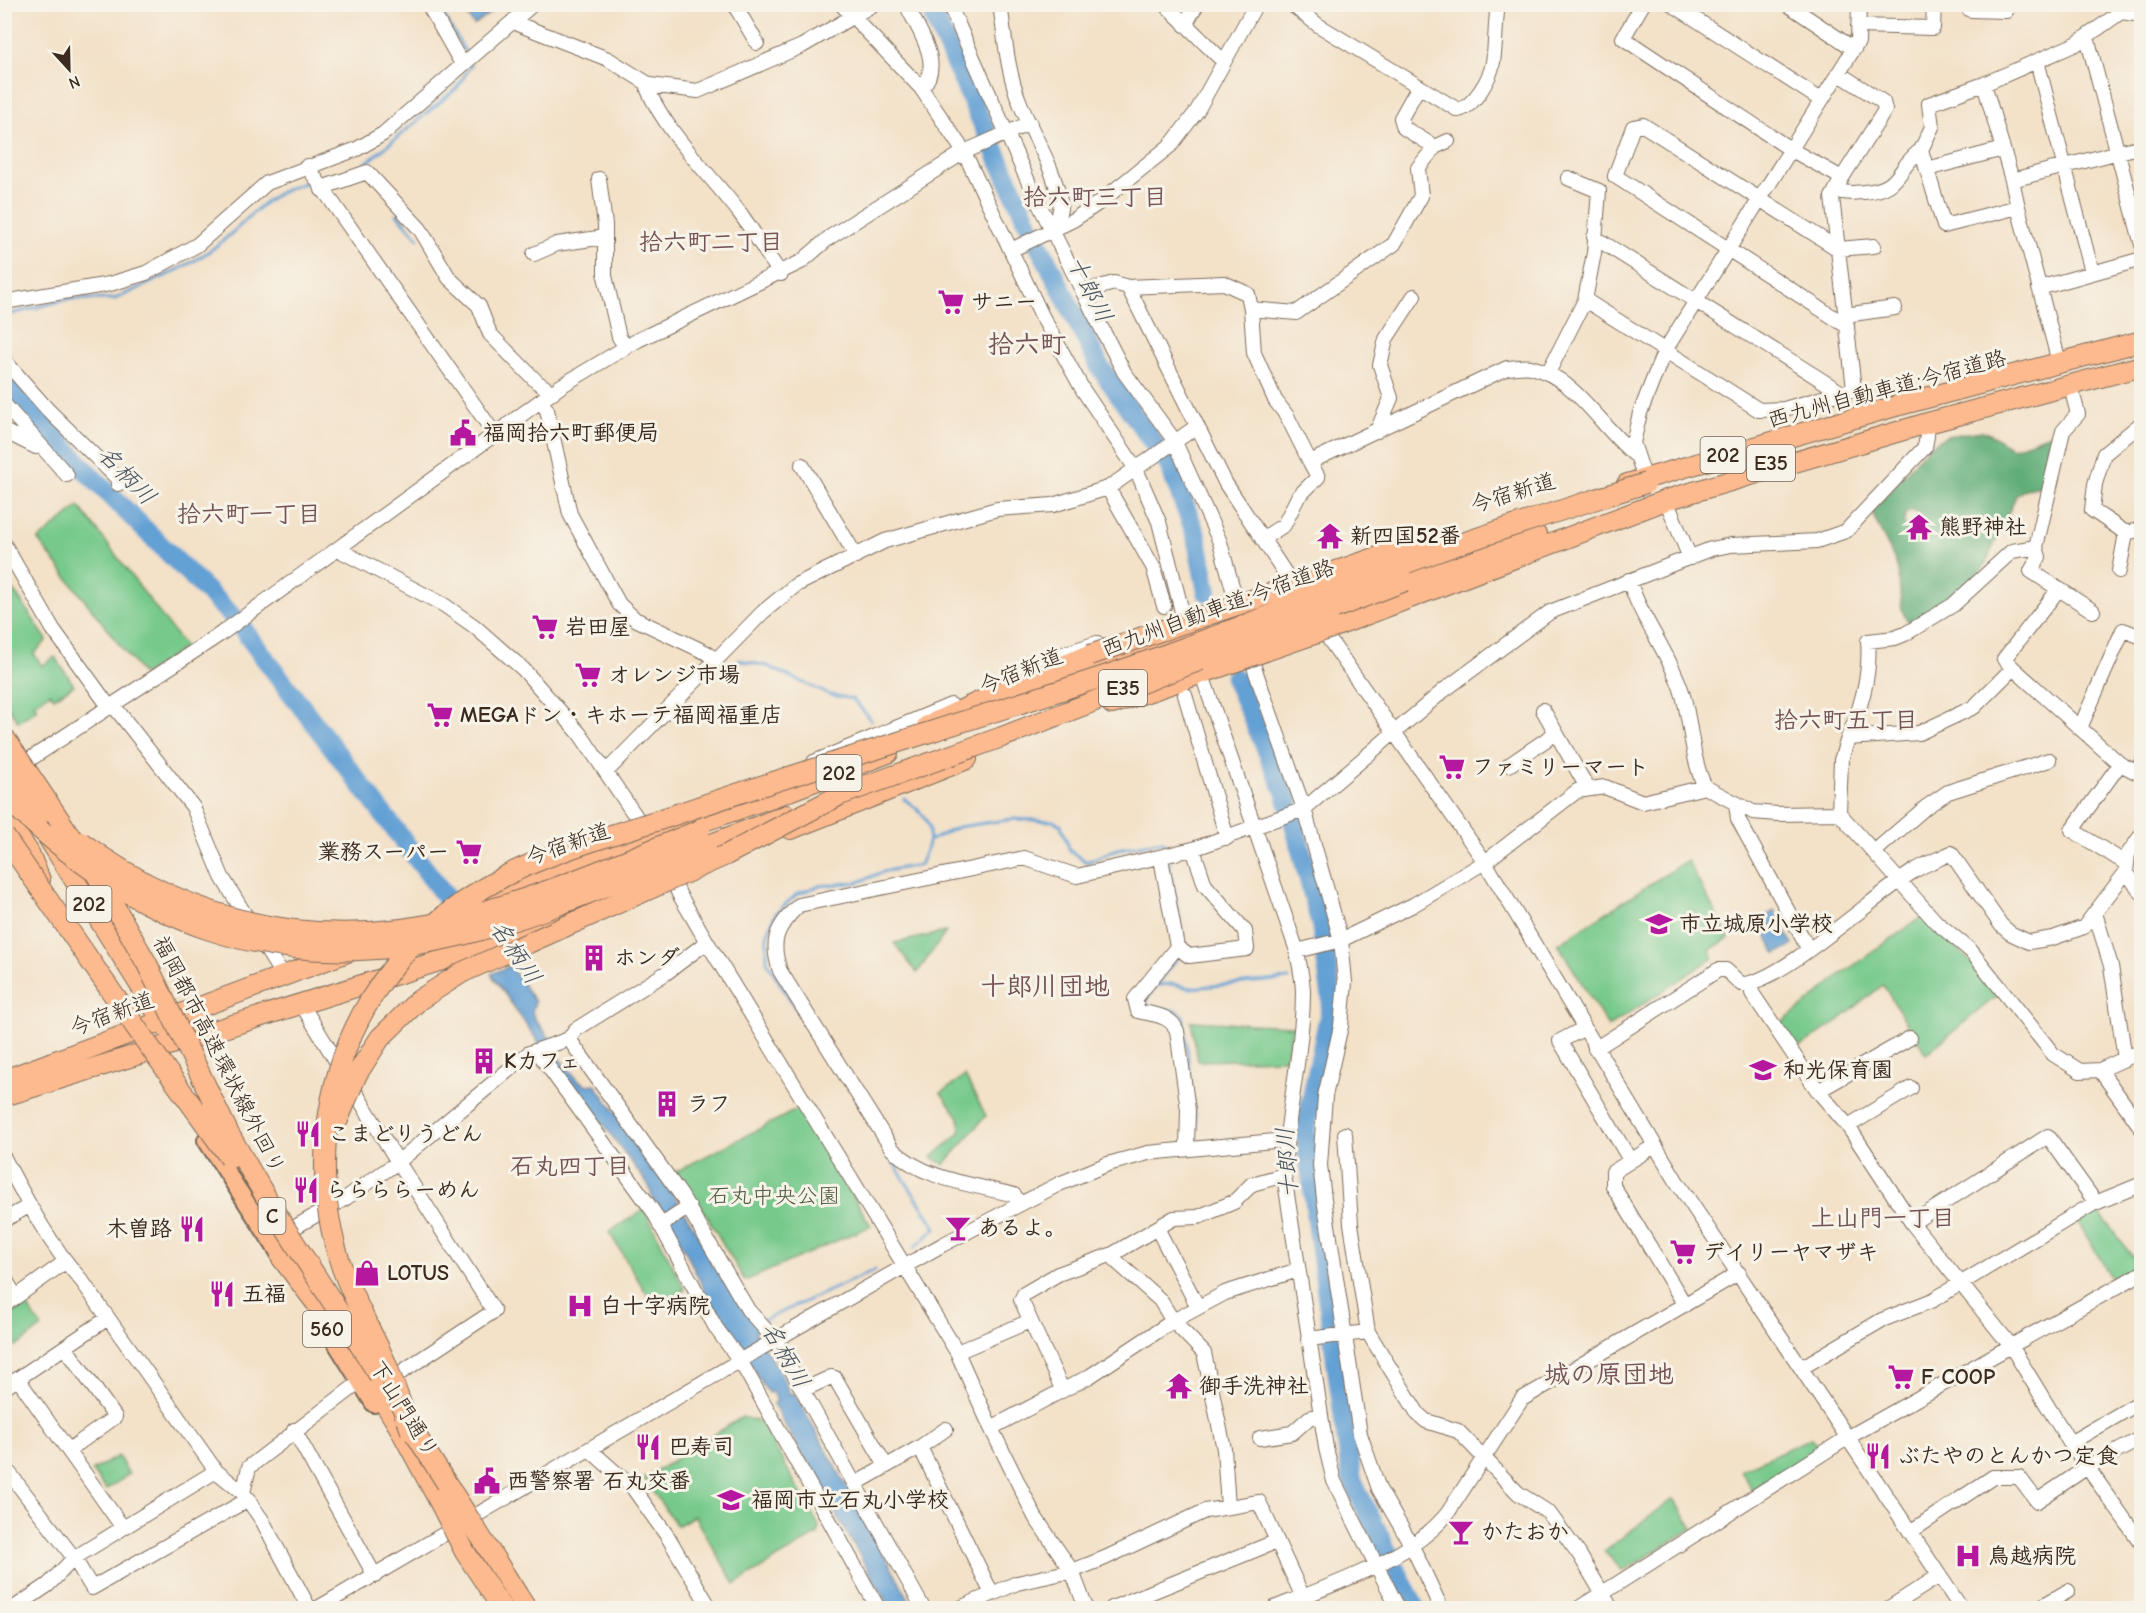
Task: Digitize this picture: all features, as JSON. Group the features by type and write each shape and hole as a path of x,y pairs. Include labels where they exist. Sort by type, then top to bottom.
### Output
{"highway":[{"name":"今宿新道","path":"4,1080 162,1020 284,978 474,902 861,765 1010,700 1192,631 1480,527 1646,481 1716,457 2059,362 2142,343"},
{"name":"西九州自動車道;今宿道路","path":"703,838 1079,685 1437,552 1646,481 1870,416 2142,343"},
{"name":"西九州自動車道;今宿道路","path":"703,838 840,795 1002,737 1165,672 1500,548 1715,479 2142,360"},
{"name":"今宿新道","path":"4,1096 465,953 672,876 1086,713 1334,627 1666,500 1924,424 2142,366"},
{"path":"789,791 1013,686 1090,655 1377,557 1646,481"},
{"path":"411,1431 384,1360 354,1298 341,1264 330,1218 325,1175 328,1114 341,1065 370,1001 400,958 426,930 469,897 548,857 828,762 1079,685"},
{"name":"福岡都市高速環状線外回り","path":"4,737 98,877 147,964 229,1134 273,1209 359,1352 525,1608"},
{"path":"6,770 46,812 79,840 148,886 186,903 247,922 313,931 382,931 455,919 703,838"},
{"name":"202","path":"6,770 175,1043"},
{"path":"4,795 35,826 72,856 106,882 144,903 212,931 244,940 309,949 381,949 458,936 554,906 703,838"},
{"path":"359,1352 328,1241 326,1174 329,1148 338,1117 357,1074 380,1038 419,1000 455,976 726,855 840,795"},
{"name":"202","path":"4,815 29,853 38,876 97,977 148,1053"},
{"name":"C","path":"4,836 137,1030 309,1270 525,1608"},
{"path":"281,1257 359,1352 465,1552 502,1608"},
{"path":"493,1556 488,1562 514,1608"}],"main road":[{"name":"下山門通り","path":"175,1043 288,1231 471,1520"},
{"name":"下山門通り","path":"148,1053 281,1257 502,1608"},
{"name":"560","path":"471,1520 525,1608"}],"street":[{"path":"428,4 462,64"},
{"path":"4,302 110,284 146,273 197,245 267,183 315,179 357,149 383,134 533,4"},
{"path":"734,4 757,43"},
{"path":"841,4 921,88 964,152 1042,316 1083,390 1141,466 1192,631 1297,951 1303,989 1302,1026 1285,1140 1284,1175 1308,1339 1320,1415 1334,1481 1398,1608"},
{"path":"514,20 520,25 608,59 650,85 698,91 802,46 874,4"},
{"path":"906,4 933,65 930,80 921,88"},
{"path":"949,4 1007,133 1056,229 1083,292 1124,372 1174,440 1220,542 1255,670 1302,809 1341,940 1345,982 1342,1015 1325,1096 1320,1165 1360,1434 1379,1489 1412,1546 1441,1608"},
{"path":"1000,4 1012,80 1043,151 1061,203 1056,229"},
{"path":"1165,4 1224,62"},
{"path":"1185,25 1197,4"},
{"path":"1011,250 1056,229 1100,202 1179,137 1197,111 1256,4"},
{"path":"1291,4 1318,25 1458,110 1464,108 1476,95 1491,69 1498,4"},
{"path":"1643,4 1623,38 1790,148 1839,184 1844,193 1884,189 1899,177 1910,158 1921,150 1932,127 1929,104 2037,61 2087,37 2121,12 2140,19"},
{"path":"1672,4 1821,100"},
{"path":"1787,4 1854,49"},
{"path":"1646,481 1633,443 1640,412 1664,352 1858,42 1859,4"},
{"path":"1858,26 1933,28 1934,4"},
{"path":"1965,4 1970,9 2006,11 2009,4"},
{"path":"2087,37 2142,245"},
{"path":"2037,61 2092,272"},
{"path":"1584,300 1760,410 1784,409 1854,389 1832,197 1885,110 1883,102 1838,73"},
{"path":"1984,84 2012,180 2038,288 2059,362"},
{"path":"650,85 648,90 652,100 742,215 781,274"},
{"path":"1251,309 1296,313 1394,244 1421,196 1418,168 1441,144 1404,128 1401,118 1419,86"},
{"path":"6,770 111,706 222,633 339,550 494,433 553,393 626,347 711,304 781,274 801,262 830,237 964,152 1030,123"},
{"path":"1874,246 1838,249 1643,125 1633,127 1615,176 1727,249 1846,320 1895,308"},
{"path":"2012,180 2142,146"},
{"path":"1927,169 2002,149"},
{"path":"1921,150 1944,226 2018,207"},
{"path":"315,179 327,186 367,172 420,229 449,278 478,306 490,334 537,382 553,393"},
{"path":"1548,373 1584,300 1599,191 1568,178"},
{"path":"315,179 494,433"},
{"path":"599,179 605,237 605,276 619,337 626,347"},
{"path":"534,254 557,244 605,237"},
{"path":"1594,237 1696,299 1842,393"},
{"path":"2038,288 2142,259"},
{"path":"1083,292 1114,283 1128,287 1224,283 1248,294 1254,353 1275,400 1287,416 1318,477 1298,497 1284,525 1262,539"},
{"path":"1128,287 1226,484 1392,732 1485,862 1654,1146 1961,1608"},
{"path":"1377,431 1391,398 1380,365 1386,339 1414,296"},
{"path":"4,360 87,451 120,481 118,484"},
{"path":"1310,462 1507,368 1529,366 1548,373 1582,399 1603,425 1635,454"},
{"path":"2070,384 2078,414 2063,431 2036,548 2039,557 2031,572 2093,611"},
{"path":"541,402 547,410 570,514 619,604 634,619 715,660"},
{"path":"4,404 67,475"},
{"path":"2142,423 2104,454 2095,484 2092,510 2127,533 2142,529"},
{"path":"1020,1204 1014,1195 926,1172 906,1162 892,1149 780,971 775,954 775,940 783,921 799,905 1024,858 1077,876 1193,849 1302,809 1484,658 1550,612 1629,580 1731,545 1817,541 1846,531 1925,447 1927,436 1924,424"},
{"path":"606,772 763,612 796,585 885,541 997,509 1053,505 1108,488 1174,440 1196,427"},
{"path":"4,431 22,438 53,459"},
{"path":"802,465 856,556"},
{"path":"1108,488 1153,567 1164,606"},
{"path":"1666,500 1690,558"},
{"path":"2119,571 2127,533"},
{"path":"4,544 53,629 111,706 193,807 222,877 284,978"},
{"path":"2036,548 2012,551 1953,605 1905,634 1895,638 1868,641 1870,662 1855,722 1841,760 1839,813 1936,922 1971,951 2053,1054 2080,1071 2100,1070 2142,1051"},
{"path":"339,550 444,605 474,626 545,692 606,772 672,876 679,894 707,942 957,1352 1035,1517 1072,1571 1086,1608"},
{"path":"1629,580 1636,602 1656,636 1681,690 1705,787"},
{"path":"2059,589 2004,659 2120,764 2140,766"},
{"path":"2080,728 2122,630 2142,637"},
{"path":"677,829 779,784 824,756 941,709 1057,656 1137,631 1192,631"},
{"path":"1848,738 1919,733 1974,707 2013,668"},
{"path":"1185,695 1227,838"},
{"path":"1543,710 1588,789"},
{"path":"1509,765 1556,733"},
{"path":"1874,852 1926,807 1948,792 2049,760"},
{"path":"2120,764 2072,830 2126,868 2142,893"},
{"path":"1297,951 1341,940 1413,905 1485,862 1577,790 1605,787 1642,802 1705,787 1753,812 1839,813"},
{"path":"1736,803 1738,819 1809,950"},
{"path":"1595,1049 1718,970 1726,970 1741,984 1751,985 1809,950 1913,872 1951,853 2001,925 2010,933 2029,942 2053,938 2084,927 2126,868 2128,854 2142,834"},
{"path":"1161,858 1177,947 1189,956 1247,948 1245,931 1205,885 1193,849"},
{"path":"2095,913 2111,966 2125,1059"},
{"path":"288,1231 346,1198 398,1162 529,1053 569,1039 575,1030 666,973 707,942"},
{"path":"1177,947 1135,999 1138,1011 1165,1017 1174,1023 1178,1031 1188,1110 1187,1148"},
{"path":"1751,985 1752,993 1818,1091 1848,1126 1912,1223 2011,1346 2086,1468 2139,1536"},
{"path":"302,1005 398,1162 494,1311 385,1384"},
{"path":"1583,1029 1560,1041 1629,1160"},
{"path":"1818,1091 1910,1038"},
{"path":"569,1039 689,1207 757,1322 775,1340 923,1608"},
{"path":"537,1051 653,1211 716,1328 741,1362 878,1608"},
{"path":"2100,1070 2142,1129"},
{"path":"1848,1126 1911,1088"},
{"path":"1345,1134 1351,1224 1368,1332 1418,1414 1426,1421 1458,1431 1518,1494 1549,1513 1579,1554 1611,1608"},
{"path":"1912,1223 2048,1136 2096,1203"},
{"path":"318,1608 775,1340 1020,1204 1081,1174 1148,1153 1285,1140"},
{"path":"1654,1146 1613,1172 1613,1186 1685,1305"},
{"path":"4,1158 29,1206 65,1262 108,1318 216,1471 246,1496 309,1608"},
{"path":"1062,1389 1021,1300 1024,1294 1058,1274 1113,1254 1174,1218 1198,1217 1234,1202 1252,1184 1284,1175"},
{"path":"1801,1368 1882,1320 1933,1300 1959,1282 2096,1203 2142,1184"},
{"path":"4,1220 29,1206"},
{"path":"660,1226 689,1207"},
{"path":"1157,1228 1198,1307"},
{"path":"1113,1254 1117,1262 1160,1300 1173,1321 1204,1353 1224,1449 1228,1507"},
{"path":"4,1277 10,1301 65,1262"},
{"path":"991,1428 1090,1376 1173,1321 1225,1293 1298,1270"},
{"path":"1274,1608 1306,1602 1412,1546 1447,1514 1522,1399 1739,1273"},
{"path":"1579,1608 1847,1438 2142,1273"},
{"path":"4,1388 108,1318"},
{"path":"957,1352 1030,1321"},
{"path":"1308,1339 1368,1332"},
{"path":"65,1347 115,1417 69,1450"},
{"path":"803,1390 831,1377 835,1378 886,1466"},
{"path":"18,1379 123,1528"},
{"path":"246,1496 249,1467 292,1437 294,1430 314,1419 360,1382"},
{"path":"2070,1443 2142,1401"},
{"path":"1260,1438 1292,1433 1309,1418 1320,1415"},
{"path":"855,1484 920,1448 946,1429"},
{"path":"294,1430 375,1576"},
{"path":"1910,1532 1993,1477 2019,1477 2037,1501 2086,1468 2142,1438"},
{"path":"920,1448 992,1594"},
{"path":"589,1449 633,1488 668,1537 710,1608"},
{"path":"4,1466 74,1558 92,1588 246,1496"},
{"path":"14,1608 48,1585 74,1558 216,1471"},
{"path":"960,1608 1017,1583 1072,1571 1105,1558 1205,1511 1258,1502 1275,1542 1306,1602"},
{"path":"1112,1608 1140,1603 1275,1542"},
{"path":"1888,1608 1939,1576"},
{"path":"2039,1608 2068,1591"}],"green space":[{"path":"1982,431 2013,448 2050,434 2057,435 2049,479 2043,486 2025,489 2016,496 1984,567 1939,613 1914,627 1904,616 1896,563 1872,511 1929,446 1947,436","holes":["1912,510 1919,513 1929,536 1914,542 1904,523 1905,514"]},
{"path":"79,506 185,647 143,675 38,540"},
{"path":"14,591 47,640 34,654 42,666 55,657 74,685 54,698 50,693 34,704 37,709 18,722 5,702 5,597"},
{"path":"1687,860 1729,938 1710,950 1713,958 1608,1027 1558,944"},
{"path":"1923,916 2000,993 1926,1054 1883,985 1838,1021 1796,1049 1778,1025 1839,976"},
{"path":"946,932 917,973 894,943"},
{"path":"1191,1021 1293,1026 1285,1059 1198,1061"},
{"path":"965,1076 986,1116 944,1165 932,1157 960,1133 959,1117 941,1093"},
{"name":"石丸中央公園","path":"800,1108 871,1226 745,1281 702,1208 673,1173"},
{"name":"石丸中央公園","path":"644,1209 685,1290 654,1306 609,1232"},
{"path":"2098,1211 2141,1268 2114,1282 2078,1222"},
{"path":"22,1299 42,1327 16,1347 5,1333 5,1311"},
{"path":"742,1417 761,1422 819,1526 818,1534 735,1584 694,1516 677,1526 644,1479"},
{"path":"1811,1438 1820,1450 1751,1490 1741,1470"},
{"path":"118,1456 129,1474 106,1490 92,1471"},
{"path":"1673,1499 1693,1528 1623,1571 1604,1551"}],"water":[{"path":"460,4 501,5 474,25"},
{"path":"1775,911 1793,945 1776,954 1758,920"},
{"path":"510,966 535,1002 532,1012 552,1041 554,1053 578,1080 587,1085 595,1084 665,1182 758,1329 755,1331 757,1337 779,1370 790,1394 794,1393 798,1399 914,1608 890,1608 773,1404 777,1401 772,1392 768,1393 705,1292 685,1250 652,1197 649,1186 601,1121 576,1096 491,974"}],"waterway":[{"path":"437,4 467,55"},
{"name":"十郎川","path":"928,4 1027,221 1101,369 1169,465 1196,535 1207,592"},
{"path":"354,170 365,164 457,88 471,65"},
{"path":"323,179 337,176"},
{"path":"4,316 68,299 114,299 126,294 208,252 256,210 280,193 313,181"},
{"path":"397,214 418,238"},
{"name":"名柄川","path":"4,381 92,477 235,619 465,922"},
{"path":"739,660 767,666 830,695 853,699 871,720"},
{"name":"十郎川","path":"1235,678 1286,794 1321,925 1332,1001 1305,1131 1352,1481 1415,1608"},
{"path":"811,1033 767,962 767,936 775,914 797,894 818,886 859,882 885,871 920,865 928,844 929,828 922,814 904,799"},
{"path":"931,840 958,827 1013,819 1053,821 1061,825 1070,851 1087,862 1117,849 1163,841 1166,847"},
{"path":"1169,862 1184,946"},
{"path":"1178,957 1147,998 1147,1006 1178,1011 1183,1016 1193,1100"},
{"path":"1157,985 1173,984 1189,988 1289,979"},
{"path":"1194,1109 1197,1127"},
{"path":"887,1153 936,1228 914,1248"},
{"path":"764,1320 875,1270"}],"place":[{"name":"サニー","path":"951,302"},
{"name":"福岡拾六町郵便局","path":"463,433"},
{"name":"熊野神社","path":"1919,527"},
{"name":"新四国52番","path":"1330,536"},
{"name":"岩田屋","path":"545,627"},
{"name":"オレンジ市場","path":"588,675"},
{"name":"MEGAドン・キホーテ福岡福重店","path":"440,715"},
{"name":"ファミリーマート","path":"1452,767"},
{"name":"業務スーパー","path":"469,852"},
{"name":"市立城原小学校","path":"1659,924"},
{"name":"ホンダ","path":"594,958"},
{"name":"Kカフェ","path":"484,1061"},
{"name":"和光保育園","path":"1763,1070"},
{"name":"ラフ","path":"667,1104"},
{"name":"こまどりうどん","path":"308,1134"},
{"name":"ららららーめん","path":"306,1190"},
{"name":"あるよ。","path":"958,1228"},
{"name":"木曽路","path":"192,1229"},
{"name":"デイリーヤマザキ","path":"1683,1252"},
{"name":"LOTUS","path":"367,1273"},
{"name":"五福","path":"222,1294"},
{"name":"白十字病院","path":"580,1306"},
{"name":"F COOP","path":"1901,1377"},
{"name":"御手洗神社","path":"1179,1386"},
{"name":"巴寿司","path":"648,1447"},
{"name":"ぶたやのとんかつ定食","path":"1878,1456"},
{"name":"西警察署 石丸交番","path":"487,1481"},
{"name":"福岡市立石丸小学校","path":"731,1500"},
{"name":"かたおか","path":"1461,1532"},
{"name":"鳥越病院","path":"1968,1556"}],"district":[{"name":"拾六町三丁目","path":"1095,197"},
{"name":"拾六町二丁目","path":"711,242"},
{"name":"拾六町","path":"1027,345"},
{"name":"拾六町一丁目","path":"249,514"},
{"name":"拾六町五丁目","path":"1846,720"},
{"name":"十郎川団地","path":"1045,987"},
{"name":"石丸四丁目","path":"570,1166"},
{"name":"上山門一丁目","path":"1883,1218"},
{"name":"城の原団地","path":"1609,1375"}]}
